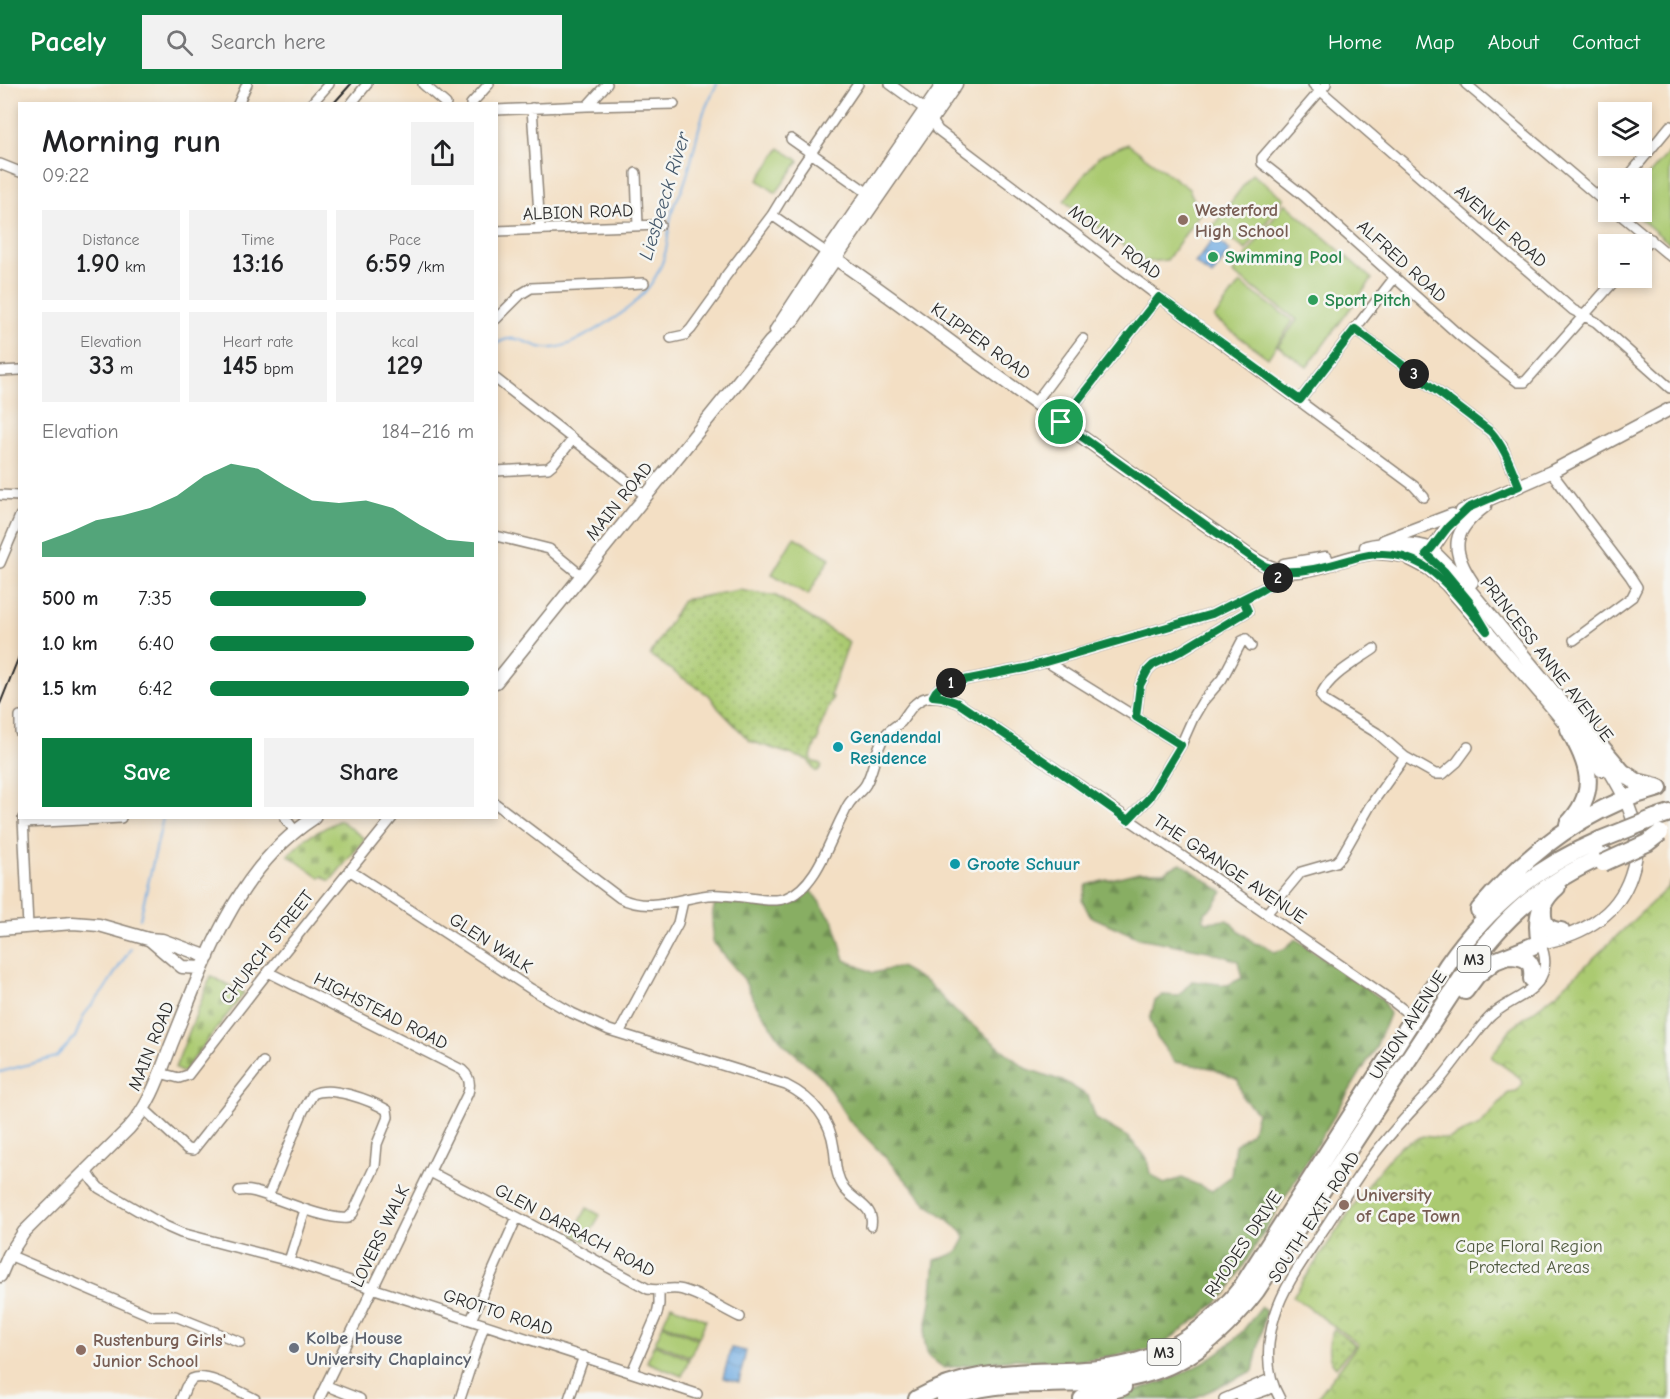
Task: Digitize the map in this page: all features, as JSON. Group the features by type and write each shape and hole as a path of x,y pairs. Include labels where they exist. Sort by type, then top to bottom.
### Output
{"highway":[{"path":"1569,709 1622,772 1637,782 1665,787"},
{"path":"1415,1017 1432,978 1477,913 1504,882 1557,836 1578,813 1584,802 1588,777 1585,760 1569,729"},
{"path":"1557,836 1607,806 1643,792 1665,787"},
{"name":"UNION AVENUE","path":"1382,1101 1467,970 1500,927 1522,905 1546,886 1602,852 1664,823"},
{"path":"1382,1101 1420,1056 1477,975 1506,956 1540,943 1538,920 1549,894 1602,852"},
{"name":"UNION AVENUE","path":"1415,1017 1460,947 1501,901 1526,880 1551,864 1602,852"},
{"path":"1543,905 1544,924 1549,928 1562,931"},
{"path":"1506,956 1521,957 1529,962 1532,979"},
{"name":"RHODES DRIVE","path":"916,1399 941,1387 978,1376 1120,1366 1159,1355 1192,1336 1221,1312 1241,1288 1415,1017"},
{"name":"RHODES DRIVE","path":"945,1399 986,1387 1013,1384 1118,1380 1158,1370 1194,1352 1218,1335 1242,1310 1382,1101"},
{"path":"1082,1399 1160,1376 1203,1356 1225,1339 1247,1315 1256,1291"}],"main road":[{"name":"MAIN ROAD","path":"498,680 770,342 786,314 832,256 928,115 943,84"},
{"name":"MAIN ROAD","path":"832,256 868,193 928,115 956,84"},
{"name":"KLIPPER ROAD","path":"832,256 1251,557 1283,568 1306,571 1371,554 1418,556 1428,550"},
{"path":"1371,546 1452,515 1551,472 1670,409"},
{"path":"1486,610 1460,562 1457,547 1460,534 1468,520 1498,496"},
{"path":"1428,550 1468,508"},
{"path":"1428,550 1436,530 1452,515"},
{"name":"KLIPPER ROAD","path":"1283,568 1371,546 1388,544 1428,550"},
{"path":"1428,550 1462,592 1487,631"},
{"name":"PRINCESS ANNE AVENUE","path":"1428,550 1449,566 1569,709 1602,757 1621,801 1630,841 1628,862 1621,883 1601,911 1587,921 1551,935 1540,943"},
{"name":"PRINCESS ANNE AVENUE","path":"1402,555 1438,576 1487,631 1596,763 1631,815 1637,838 1634,866 1623,894 1608,913 1591,926 1568,936 1540,943"},
{"name":"MAIN ROAD","path":"0,1276 9,1255 24,1232 131,1126 144,1108 205,962 237,897 282,841 308,819"},
{"path":"0,929 73,923 92,924 148,939 162,940 205,962"},
{"path":"148,939 182,967 191,996"},
{"path":"182,967 205,962"}],"street":[{"path":"239,102 247,84"},
{"path":"313,102 329,84"},
{"path":"353,102 367,84"},
{"path":"423,84 444,102"},
{"path":"473,102 489,84"},
{"path":"587,106 607,84"},
{"path":"671,338 681,337 689,332 712,301 725,277 772,215 789,185 858,84"},
{"name":"MOUNT ROAD","path":"890,84 928,115 938,130 1414,486 1424,497"},
{"path":"1466,84 1598,195"},
{"name":"ALFRED ROAD","path":"1320,86 1262,158 1264,164 1304,196 1459,334 1518,382 1525,382 1583,315"},
{"name":"AVENUE ROAD","path":"1320,86 1573,310 1596,322 1670,388"},
{"path":"498,110 674,104"},
{"path":"532,108 540,230"},
{"path":"1636,168 1670,126"},
{"path":"791,139 868,193"},
{"path":"0,164 18,171"},
{"path":"636,173 638,226"},
{"path":"772,215 832,256"},
{"path":"1630,222 1645,234"},
{"name":"ALBION ROAD","path":"498,231 660,225"},
{"path":"1652,240 1670,256"},
{"path":"1300,400 1395,277"},
{"path":"498,317 521,294 537,286 644,283"},
{"path":"1583,315 1608,288"},
{"path":"1061,422 1159,297"},
{"path":"1355,329 1491,432 1502,446 1519,486"},
{"path":"1035,403 1083,339"},
{"path":"0,370 18,370"},
{"path":"498,381 646,496"},
{"path":"498,471 548,468 573,439"},
{"path":"1551,472 1636,587 1632,597 1574,640"},
{"path":"0,495 18,496"},
{"path":"0,563 18,521"},
{"path":"498,536 549,549 582,576"},
{"path":"498,806 620,898 640,905 662,904 720,894 778,900 787,898 804,885 823,858 851,800 861,793 867,782 883,738 922,699 933,696 939,688 949,683 1025,668 1212,614 1270,585 1283,568"},
{"path":"1136,717 1139,691 1148,670 1248,611 1243,600"},
{"path":"1128,820 1149,798 1181,745 1203,701 1222,679 1242,641 1246,639 1251,646"},
{"path":"1374,649 1324,688 1321,696 1326,702 1377,733 1405,757 1435,774 1443,774 1457,762 1468,747"},
{"path":"1047,662 1181,745"},
{"name":"THE GRANGE AVENUE","path":"933,696 958,703 1415,1017"},
{"path":"1266,914 1301,872 1336,862 1341,857 1370,807 1405,757"},
{"path":"28,927 23,820 72,819"},
{"path":"286,819 295,831"},
{"name":"CHURCH STREET","path":"160,1073 179,1078 188,1075 391,819"},
{"name":"GLEN WALK","path":"349,870 531,989 589,1022 786,1085 807,1097 821,1113 832,1138 839,1179 851,1196 871,1213 873,1220 871,1226"},
{"path":"620,1033 678,922 683,901"},
{"path":"1513,1000 1532,979 1536,952 1540,943"},
{"path":"1513,1000 1529,991 1542,974 1545,958 1540,943"},
{"name":"HIGHSTEAD ROAD","path":"268,972 462,1070 469,1079 469,1088"},
{"name":"SOUTH EXIT ROAD","path":"1271,1383 1268,1346 1271,1328 1288,1284 1373,1155 1439,1080 1488,1019 1513,1000"},
{"path":"144,1108 187,1149 193,1150 263,1062"},
{"name":"LOVERS WALK","path":"320,1399 469,1088"},
{"path":"239,1191 248,1190 305,1210 344,1218 351,1216 375,1166 377,1144 388,1117 387,1110 345,1094 324,1091 313,1094 303,1111 268,1197"},
{"name":"GROTTO ROAD","path":"86,1170 99,1188 173,1230 289,1261 697,1394"},
{"name":"GLEN DARRACH ROAD","path":"430,1172 648,1289 686,1291 740,1317"},
{"path":"289,1261 305,1210"},
{"path":"471,1320 517,1217"},
{"path":"9,1255 152,1316 175,1316 240,1342"},
{"path":"632,1372 657,1314 659,1291"},
{"path":"460,1399 484,1325"},
{"path":"569,1399 584,1356"},
{"path":"181,1399 192,1379 200,1377 208,1378 255,1399"},
{"path":"1224,1399 1271,1383"},
{"path":"1241,1399 1267,1390 1271,1383"},
{"path":"1271,1383 1280,1399"},
{"path":"327,1386 360,1399"}],"green space":[{"path":"1128,144 1189,189 1200,213 1167,260 1145,262 1064,201 1099,156"},
{"path":"780,148 799,161 776,193 758,180"},
{"path":"1670,151 1670,244 1644,222 1652,222 1652,171"},
{"path":"1252,174 1284,198 1246,250 1213,226"},
{"name":"Sport Pitch","path":"1285,203 1372,279 1307,367 1278,346 1297,320 1233,273"},
{"path":"1240,283 1293,321 1268,358 1214,318"},
{"path":"794,537 830,558 808,595 772,574"},
{"path":"739,590 776,596 849,642 830,696 833,697 811,757 813,762 822,766 818,771 815,771 808,760 750,741 718,708 710,696 650,655 683,600"},
{"path":"340,820 365,839 330,881 323,876 320,878 288,855 306,838"},
{"path":"1181,863 1223,892 1205,913 1203,919 1207,922 1227,920 1254,943 1266,946 1274,952 1284,949 1296,939 1383,1000 1389,1014 1376,1047 1227,1293 1201,1316 1156,1349 1074,1362 1013,1359 944,1368 928,1356 924,1338 931,1303 935,1260 957,1253 965,1238 961,1230 927,1204 848,1119 822,1077 783,1043 756,1004 743,978 713,942 712,916 716,899 785,906 810,889 834,922 845,960 873,973 900,967 928,983 955,1011 1025,1068 1065,1082 1088,1096 1096,1119 1129,1138 1147,1158 1150,1173 1164,1184 1182,1178 1212,1191 1231,1176 1235,1145 1252,1132 1257,1112 1243,1098 1238,1080 1211,1068 1175,1062 1157,1038 1150,1019 1155,1001 1163,995 1178,996 1192,981 1228,985 1242,978 1238,961 1208,951 1139,938 1090,916 1082,900 1087,885 1139,872 1164,872"},
{"name":"Cape Floral Region Protected Areas","path":"1670,882 1670,1399 1316,1399 1358,1344 1293,1296 1371,1180 1399,1147 1423,1136 1448,1139 1480,1125 1509,1092 1517,1091 1523,1083 1519,1077 1491,1057 1511,1028 1557,993 1666,889"},
{"path":"211,976 244,993 181,1072 175,1068"},
{"path":"587,1208 600,1215 585,1241 573,1234"},
{"path":"671,1305 706,1320 699,1337 663,1323"},
{"path":"1261,1307 1266,1310 1253,1371 1192,1399 1109,1399 1161,1382 1210,1358 1238,1336"},
{"path":"663,1325 698,1339 690,1357 655,1342"},
{"path":"1334,1329 1355,1345 1336,1367 1329,1354 1330,1339"},
{"path":"654,1344 689,1359 682,1376 647,1362"}],"water":[{"name":"Swimming Pool","path":"1214,238 1230,251 1212,276 1195,263"},
{"path":"731,1348 746,1351 739,1382 723,1378"}],"waterway":[{"name":"Liesbeeck River","path":"498,343 518,339 545,348 566,345 621,314 644,293 661,266 674,205 687,176 703,114 717,84"},
{"name":"Liesbeeck River","path":"140,919 163,819"},
{"name":"Liesbeeck River","path":"0,1072 56,1057 75,1037 84,1015 104,990 131,948"}],"railway":[{"path":"335,102 351,84"},
{"path":"0,704 18,659"}],"place":[{"name":"Westerford High School","path":"1183,220"},
{"name":"Swimming Pool","path":"1213,257"},
{"name":"Sport Pitch","path":"1313,300"},
{"name":"Genadendal Residence","path":"838,747"},
{"name":"Groote Schuur","path":"955,864"},
{"name":"University of Cape Town","path":"1344,1205"},
{"name":"Kolbe House University Chaplaincy","path":"294,1348"},
{"name":"Rustenburg Girls' Junior School","path":"81,1350"}],"route":[{"path":"1061,422 1159,297 1300,400 1355,329 1491,432 1507,456 1519,486 1468,508 1441,534 1426,554 1445,572 1469,601 1487,631 1438,576 1402,555 1388,553 1363,555 1306,571 1282,571 1278,577 1275,582 1243,600 1248,611 1148,670 1140,685 1136,717 1181,745 1149,798 1128,820 958,703 933,696 934,693 949,683 1025,668 1212,614 1275,582 1282,571 1265,566 1251,557 1061,422"}]}
